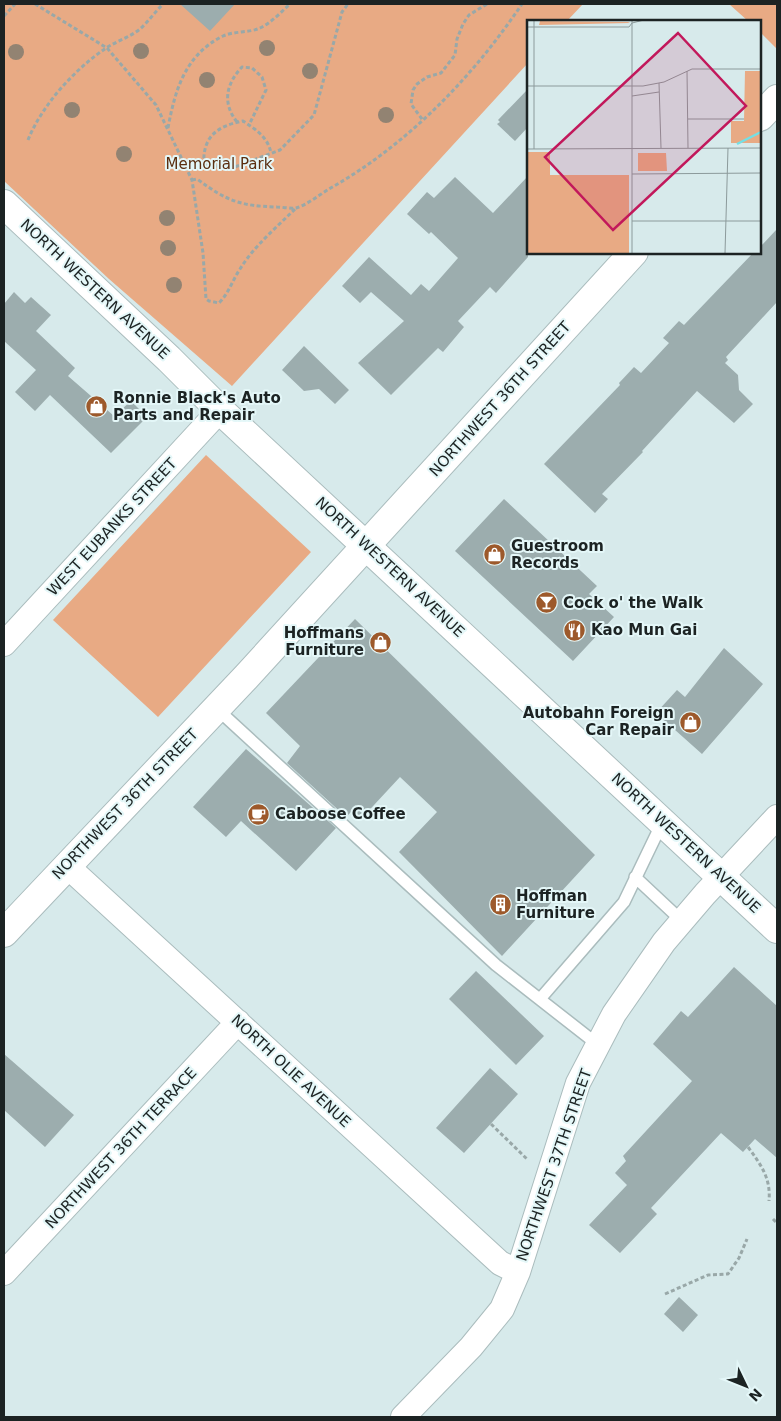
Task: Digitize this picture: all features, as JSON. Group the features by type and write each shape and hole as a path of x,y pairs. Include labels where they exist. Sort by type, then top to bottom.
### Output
{"street":[{"path":"761,117 777,99"},
{"name":"NORTH WESTERN AVENUE","path":"4,204 169,358 220,410 777,928"},
{"name":"NORTHWEST 36TH STREET","path":"4,933 66,865 247,676 632,254"},
{"name":"WEST EUBANKS STREET","path":"4,644 220,410"},
{"name":"NORTHWEST 37TH STREET","path":"403,1417 493,1322 511,1292 578,1083 597,1044 637,979 682,921 777,817"},
{"name":"NORTH OLIE AVENUE","path":"66,865 500,1263 518,1272"},
{"name":"NORTHWEST 36TH TERRACE","path":"4,1274 238,1022"}],"lane":[{"path":"216,708 496,965 597,1044"},
{"path":"540,999 624,902 635,876 663,822"},
{"path":"635,876 682,921"}],"path":[{"path":"4,16 15,4"},
{"path":"35,4 107,48 156,105 192,180 204,253 206,299 219,302 225,296 240,268 268,235 296,208 384,154 459,85 503,32 522,4"},
{"path":"28,140 34,125 47,106 85,64 107,48 140,30 163,4"},
{"path":"168,128 172,104 184,70 202,52 223,36 260,28 290,4"},
{"path":"184,162 232,168 280,150 314,115 342,12 348,4"},
{"path":"422,119 411,104 413,90 417,84 427,77 441,73 455,55 457,39 469,15 488,4"},
{"path":"237,122 231,114 226,99 231,78 242,67 252,68 262,77 266,90 249,125"},
{"path":"204,165 203,152 211,135 225,124 243,121 270,144 271,153"},
{"path":"192,180 197,178 221,196 249,207 296,208"},
{"path":"492,1124 532,1163"},
{"path":"748,1147 767,1174 770,1190 769,1201"},
{"path":"773,1218 777,1223"},
{"path":"665,1294 708,1275 728,1274 739,1258 747,1239"}],"green space":[{"name":"Memorial Park","path":"4,4 583,4 568,20 527,20 527,64 232,386 109,279 4,181"},
{"path":"729,4 777,4 777,49 761,33 761,20 747,20"},
{"path":"206,455 311,552 158,717 53,620"}],"building":[{"path":"180,4 235,4 210,31"},
{"path":"527,90 527,128 515,141 497,124 500,122 498,120"},
{"path":"455,177 493,213 527,177 528,257 496,293 490,287 458,321 464,327 443,352 438,348 391,395 358,363 404,321 371,292 360,303 342,286 369,257 411,295 421,284 429,291 458,258 431,232 429,234 407,214 427,192 434,198"},
{"path":"777,229 777,302 726,357 728,360 725,363 738,375 739,390 753,404 734,423 697,391 643,452 602,494 608,499 595,513 544,464 620,385 619,383 634,367 641,373 669,343 663,338 679,321 684,325 752,254 761,254 761,246"},
{"path":"14,292 25,303 31,297 51,315 36,331 75,368 68,376 114,416 131,401 147,417 111,453 50,395 35,411 15,392 36,370 4,341 4,304"},
{"path":"304,346 349,390 335,404 319,389 304,391 282,370"},
{"path":"504,499 597,586 589,594 614,617 573,661 455,551"},
{"path":"355,619 595,855 502,956 399,852 437,812 400,777 361,819 352,811 346,817 287,763 300,746 266,713"},
{"path":"724,648 763,684 702,754 656,713 677,690 685,697"},
{"name":"Caboose Coffee","path":"246,749 336,828 296,871 241,821 226,837 193,807"},
{"path":"734,967 777,1006 777,1158 755,1139 743,1152 721,1133 651,1208 657,1214 620,1253 589,1225 627,1185 615,1173 626,1161 623,1156 692,1081 653,1044 681,1011 688,1017"},
{"path":"476,971 544,1036 516,1065 449,999"},
{"path":"4,1054 74,1115 45,1147 4,1110"},
{"path":"490,1068 518,1094 464,1153 436,1128"},
{"path":"679,1297 698,1315 683,1332 664,1314"}],"place":[{"name":"Ronnie Black's Auto Parts and Repair","path":"97,407"},
{"name":"Guestroom Records","path":"495,555"},
{"name":"Cock o' the Walk","path":"547,603"},
{"name":"Kao Mun Gai","path":"575,630"},
{"name":"Hoffmans Furniture","path":"380,642"},
{"name":"Autobahn Foreign Car Repair","path":"690,722"},
{"name":"Caboose Coffee","path":"259,814"},
{"name":"Hoffman Furniture","path":"500,905"}]}
